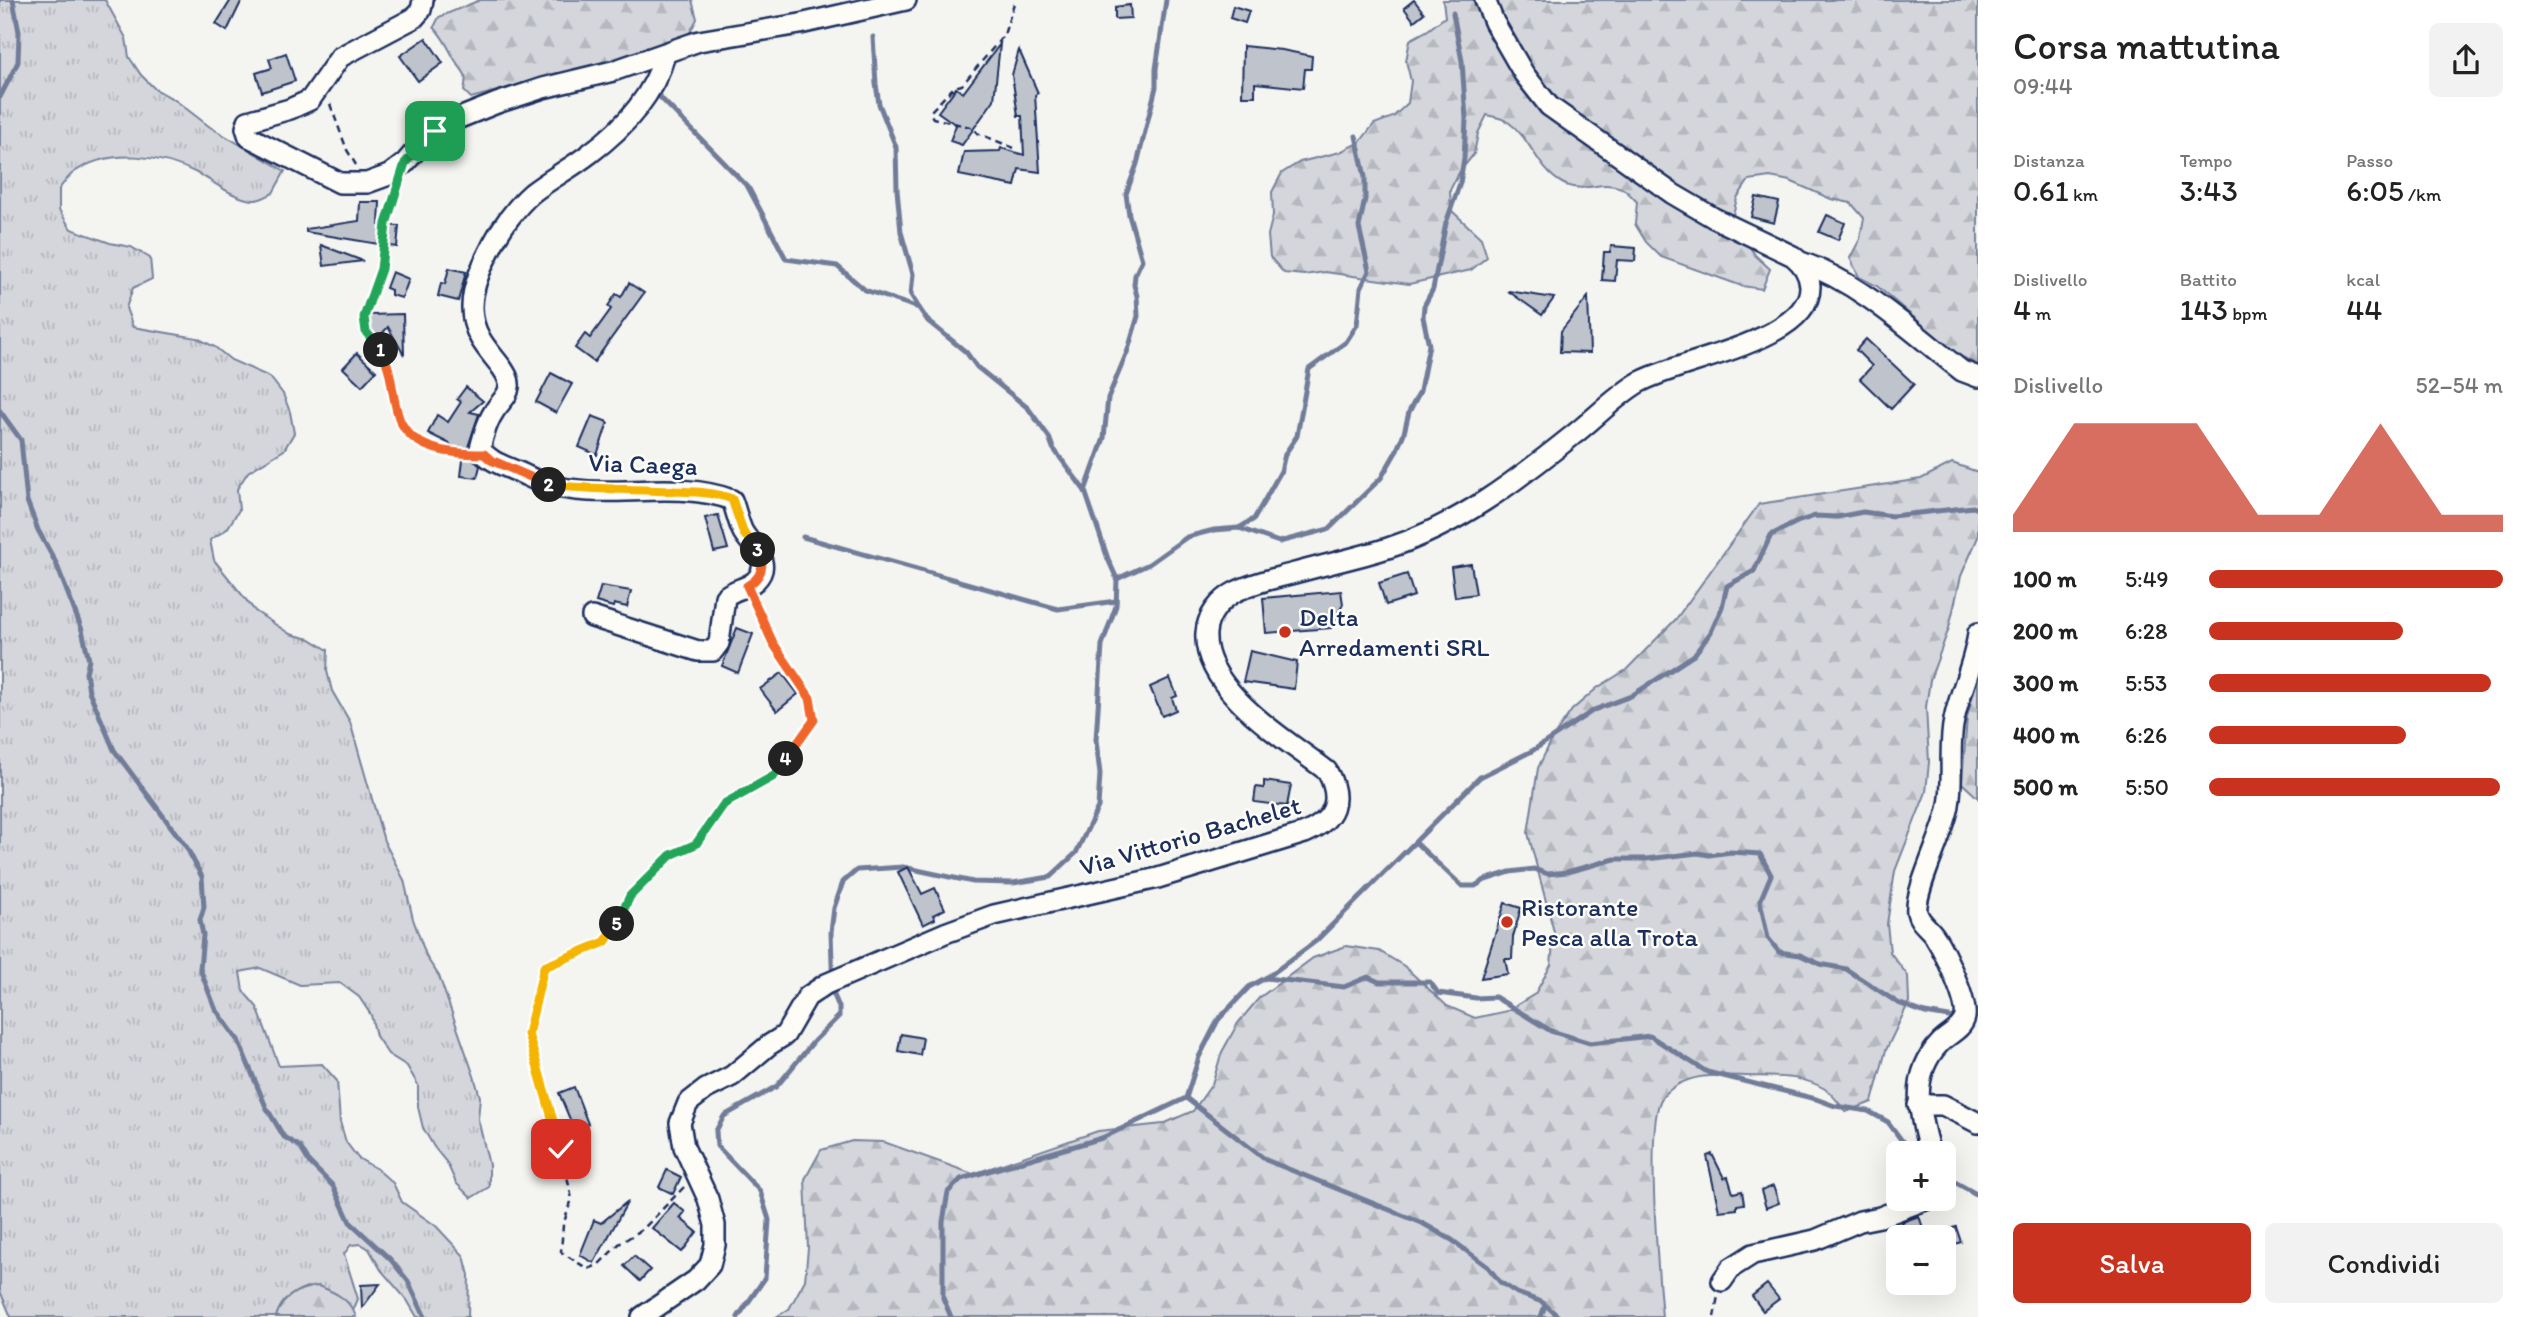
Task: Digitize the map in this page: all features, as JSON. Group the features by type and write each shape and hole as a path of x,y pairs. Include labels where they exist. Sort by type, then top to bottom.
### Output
{"street":[{"path":"424,0 421,10 414,18 336,60 310,100 290,109 254,118 247,124 249,137 340,183 367,183 389,175 405,163 428,136 465,115 542,88 613,71 699,41 800,24 906,0"},
{"path":"1485,0 1494,22 1524,74 1549,106 1673,194 1714,218 1822,270 1868,299 1962,370 1978,377"},
{"path":"484,454 480,449 487,425 506,397 509,387 508,378 477,332 471,314 471,302 478,279 492,246 520,205 532,193 590,154 620,129 654,86 665,55"},
{"name":"Via Vittorio Bachelet","path":"642,1317 696,1280 710,1265 715,1245 715,1225 708,1199 684,1147 680,1122 688,1103 706,1089 732,1076 785,1035 807,997 826,984 945,933 995,915 1158,878 1319,827 1331,815 1336,798 1334,783 1327,771 1236,700 1217,676 1207,651 1206,632 1211,615 1220,603 1235,592 1268,580 1388,548 1473,509 1506,488 1637,383 1760,338 1794,317 1808,302 1810,293 1807,272 1801,262"},
{"name":"Via Caega","path":"484,454 491,460 546,485 718,494 732,499 744,534 762,557 762,570 755,581 725,597 719,643 713,651 687,648 592,617"},
{"path":"1927,1141 1918,1105 1921,1077 1927,1061 1940,1042 1961,1026 1965,1017 1962,996 1940,947 1935,936 1920,920 1917,911 1920,892 1950,806 1953,722 1978,633"},
{"path":"1918,1105 1943,1105 1978,1123"},
{"path":"1722,1281 1731,1268 1753,1254 1815,1240 1896,1211"}],"path":[{"path":"1014,148 977,133 974,128 930,115 954,87 962,85 1004,35 1016,0"},
{"path":"327,95 347,150 367,183"},
{"path":"405,163 386,224 381,269 368,304 364,326 383,353 390,371 400,419 410,434 441,452 484,454"},
{"path":"694,1166 686,1185 643,1229 619,1244 598,1265 589,1269 561,1252 563,1225 572,1199 561,1149 528,1034 544,967 605,942 630,896 671,855 696,844 724,804 774,776 814,720 810,698 773,643 747,586"}],"green space":[{"path":"0,0 105,0 126,38 129,57 155,89 175,100 210,127 285,171 273,193 253,200 232,193 199,174 169,162 152,158 119,157 87,165 73,173 59,189 59,210 71,229 110,243 131,247 150,258 152,279 133,288 126,308 133,327 197,338 215,347 231,360 270,377 283,394 290,412 294,433 284,450 248,472 237,489 239,510 227,529 210,540 214,560 255,611 290,634 310,639 328,650 327,671 332,691 350,722 384,841 404,880 413,919 427,958 439,976 474,1076 480,1097 478,1119 489,1165 489,1187 471,1198 456,1183 447,1163 423,1128 418,1107 418,1085 407,1066 388,1054 376,1036 371,1015 359,997 340,983 300,985 260,968 240,972 243,991 257,1007 279,1066 322,1064 337,1081 340,1122 346,1142 358,1158 393,1183 402,1202 436,1226 464,1256 469,1275 468,1317 417,1317 407,1300 381,1270 369,1249 361,1244 351,1245 344,1254 358,1299 353,1311 347,1302 307,1287 287,1298 276,1317 11,1317 0,1291"},
{"path":"480,0 692,0 697,19 689,34 619,62 556,75 471,98 464,91 464,73 434,27 439,17"},
{"path":"1443,0 1978,0 1978,365 1958,355 1877,286 1859,277 1850,258 1860,239 1864,218 1851,203 1831,199 1790,181 1770,177 1749,180 1737,198 1732,219 1755,255 1770,269 1762,289 1742,286 1661,257 1646,242 1635,224 1637,202 1627,192 1606,185 1577,188 1562,183 1546,170 1516,129 1504,120 1487,115 1478,133 1474,154 1460,171 1450,190 1451,210 1481,238 1487,257 1471,270 1409,284 1325,272 1304,275 1284,273 1270,257 1268,235 1273,215 1272,192 1282,173 1300,162 1340,152 1360,142 1374,124 1393,117 1408,103 1411,81 1406,61 1410,40 1445,17"},
{"path":"1952,463 1978,472 1978,537 1961,576 1949,628 1930,680 1926,707 1929,762 1926,792 1895,871 1887,924 1890,952 1908,976 1909,1002 1886,1050 1872,1102 1846,1112 1828,1091 1816,1084 1786,1077 1723,1075 1690,1079 1680,1083 1662,1098 1654,1137 1654,1168 1662,1317 776,1317 789,1309 805,1280 808,1248 805,1179 821,1150 852,1141 884,1142 973,1174 1098,1131 1163,1124 1193,1111 1212,1084 1222,1052 1238,1023 1259,998 1313,958 1346,946 1379,951 1404,966 1447,1006 1475,1018 1507,1011 1535,994 1551,965 1554,932 1528,833 1538,768 1553,737 1572,710 1597,688 1626,670 1676,619 1759,504 1921,479"},
{"path":"1978,676 1978,798 1962,783 1967,717"},
{"path":"318,1286 341,1297 350,1305 356,1317 276,1317 282,1304 292,1295"}],"building":[{"path":"231,0 242,0 227,31 216,24"},
{"path":"1414,0 1424,13 1414,21 1404,8"},
{"path":"1130,5 1131,18 1115,19 1115,7"},
{"path":"1233,6 1249,11 1245,23 1230,18"},
{"path":"426,38 443,63 418,81 400,56"},
{"path":"1000,44 994,100 962,145 950,141 956,125 938,112 956,88 963,93"},
{"path":"1243,46 1312,56 1311,69 1305,69 1303,88 1255,83 1255,96 1242,96"},
{"path":"1019,50 1038,93 1035,95 1040,172 1019,169 1015,186 959,175 964,152 1000,151 1001,148 1024,155 1022,116 1018,116 1012,75"},
{"path":"286,53 295,81 262,92 256,73 272,68 269,59"},
{"path":"1756,197 1779,202 1774,223 1751,217"},
{"path":"360,202 380,202 379,225 399,226 397,247 306,232 306,229 359,221"},
{"path":"1827,215 1845,223 1838,240 1819,232"},
{"path":"321,245 363,261 324,266"},
{"path":"1611,246 1636,248 1635,261 1617,260 1615,281 1602,280 1604,252 1610,252"},
{"path":"449,268 466,272 458,301 438,296 441,283 445,284"},
{"path":"392,272 409,279 402,298 391,295 391,290 386,288"},
{"path":"629,283 644,293 594,362 575,348 585,334 590,338 611,309 608,306 616,294 621,297"},
{"path":"1508,291 1554,298 1542,315"},
{"path":"1588,297 1590,353 1560,352 1561,331"},
{"path":"403,314 404,355 388,327 368,349 368,315"},
{"path":"1866,339 1914,384 1891,409 1860,379 1872,366 1856,350"},
{"path":"357,353 376,371 362,386 343,368"},
{"path":"551,373 572,384 556,413 536,402"},
{"path":"466,387 483,401 470,412 479,414 468,447 470,456 480,466 477,478 461,476 464,452 428,433 437,415 448,422 461,402 457,399"},
{"path":"592,416 608,422 597,455 579,447"},
{"path":"718,515 728,549 714,552 705,518"},
{"path":"1471,564 1476,594 1455,597 1451,567"},
{"path":"1407,574 1414,596 1386,605 1379,583"},
{"path":"601,586 631,591 627,607 614,604 613,607 596,602"},
{"path":"1341,591 1343,604 1331,628 1266,633 1263,598"},
{"path":"737,628 753,634 738,673 722,666"},
{"path":"1250,651 1297,662 1294,689 1243,682"},
{"path":"782,673 798,694 777,711 760,689"},
{"path":"1170,678 1177,696 1172,698 1176,710 1162,716 1150,687"},
{"path":"1264,781 1291,785 1287,806 1254,802 1256,787 1264,788"},
{"path":"908,867 922,894 935,888 945,909 933,915 935,919 923,925 898,872"},
{"path":"1505,903 1521,908 1513,937 1512,959 1505,959 1508,974 1481,978"},
{"path":"901,1034 923,1038 920,1055 898,1051"},
{"path":"574,1087 588,1124 574,1129 559,1093"},
{"path":"1712,1154 1724,1178 1728,1177 1733,1193 1742,1191 1744,1204 1737,1205 1737,1209 1719,1211 1707,1156"},
{"path":"667,1170 681,1177 673,1194 659,1187"},
{"path":"1773,1186 1779,1203 1766,1208 1761,1191"},
{"path":"628,1201 594,1263 580,1255 594,1220 601,1223"},
{"path":"674,1203 685,1212 680,1218 697,1232 682,1252 652,1228"},
{"path":"1919,1216 1922,1225 1903,1225 1902,1222"},
{"path":"1956,1227 1961,1242 1956,1244"},
{"path":"634,1256 650,1270 640,1281 624,1266"},
{"path":"380,1284 362,1308 361,1285"},
{"path":"1767,1284 1779,1299 1763,1311 1752,1296"}],"waterway":[{"path":"0,97 18,62 19,32 13,0"},
{"path":"1085,491 1104,438 1108,398 1128,350 1138,316 1134,285 1142,260 1126,194 1137,164 1156,87 1166,0"},
{"path":"1117,579 1149,564 1187,537 1214,530 1239,528 1279,542 1329,529 1381,478 1396,452 1409,412 1420,391 1429,345 1423,317 1424,306 1433,289 1446,223 1460,183 1464,158 1466,119 1462,61 1453,13"},
{"path":"873,37 879,104 896,147 901,232 913,274 911,295 919,308"},
{"path":"654,91 748,187 786,259 837,266 865,290 919,308 928,321 966,352 977,367 1028,408 1085,491 1117,579 1116,606 1102,645 1096,740 1100,774 1098,807 1076,853 1050,877 1013,883 973,882 903,867 857,870 843,882 834,908 831,932 833,993 839,1007 839,1016 814,1041 777,1086 724,1116 716,1131 717,1146 760,1191 769,1220 765,1278 738,1317"},
{"path":"1239,528 1254,519 1281,471 1285,454 1297,436 1309,369 1346,342 1357,325 1361,288 1369,271 1359,227 1365,199 1365,177 1356,136"},
{"path":"0,411 21,440 27,501 38,530 56,563 82,630 89,660 86,673 89,691 114,750 187,848 202,877 204,907 200,920 203,935 200,969 215,1008 238,1040 266,1107 284,1137 300,1147 309,1162 333,1186 350,1222 391,1260 408,1281 425,1317"},
{"path":"951,1317 943,1298 943,1222 948,1192 961,1179 1102,1138 1186,1098 1199,1057 1218,1020 1249,987 1269,976 1316,941 1480,777 1532,751 1594,710 1631,696 1694,655 1711,632 1722,607 1727,586 1754,571 1771,535 1815,516 1837,517 1863,512 1892,516 1973,507 1978,509"},
{"path":"803,537 1058,609 1116,601"},
{"path":"1415,842 1462,886 1475,886 1510,872 1534,869 1548,874 1567,872 1615,859 1646,859 1698,853 1760,854 1771,875 1760,901 1768,938 1779,952 1800,955 1820,964 1846,969 1898,1003 1925,1013 1961,1019"},
{"path":"1266,978 1344,987 1368,977 1379,982 1430,982 1438,993 1476,998 1495,997 1551,1031 1590,1043 1650,1036 1707,1072 1835,1106 1868,1111 1888,1122 1902,1141"},
{"path":"1186,1098 1266,1160 1422,1223 1452,1240 1488,1267 1500,1282 1517,1293 1542,1302 1559,1317"},
{"path":"1956,1183 1978,1195"},
{"path":"1541,1317 1545,1305"}],"place":[{"name":"Delta Arredamenti SRL","path":"1285,632"},
{"name":"Ristorante Pesca alla Trota","path":"1507,922"}],"route":[{"path":"435,131 405,163 386,224 381,269 364,317 366,332 383,353 390,371 400,419 410,434 441,452 484,454 491,460 546,485 718,494 732,499 744,534 762,557 762,570 755,581 747,586 773,643 810,698 814,720 774,776 724,804 696,844 671,855 630,896 605,942 544,967 528,1034 561,1149"}]}
